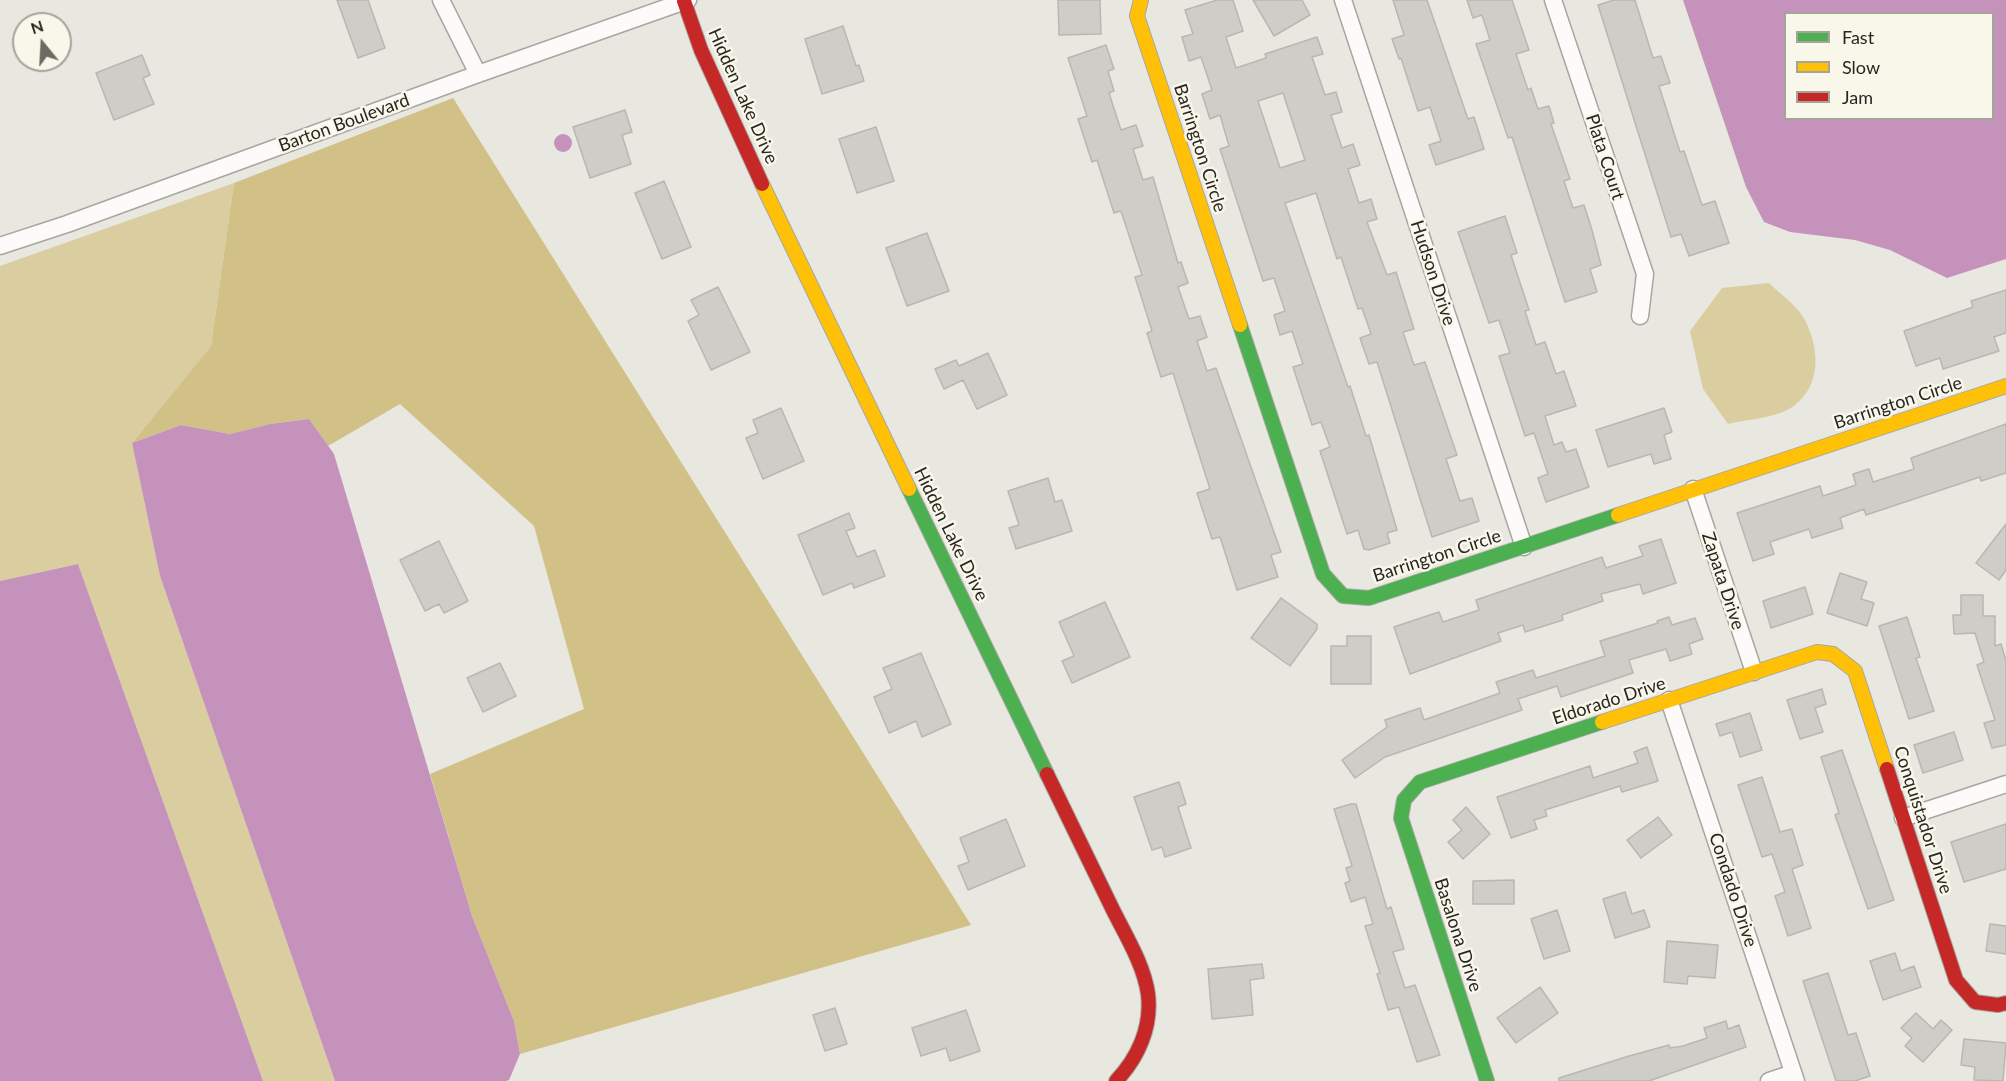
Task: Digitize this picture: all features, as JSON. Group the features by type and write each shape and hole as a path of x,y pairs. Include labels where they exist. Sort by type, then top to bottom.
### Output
{"street":[{"path":"441,0 478,74"},
{"name":"Barrington Circle","path":"1141,0 1137,16 1323,574 1343,596 1369,598 2006,386"},
{"name":"Hudson Drive","path":"1343,0 1524,547"},
{"name":"Plata Court","path":"1553,0 1645,274 1640,316"},
{"name":"Barton Boulevard","path":"0,246 67,225 478,74 686,1"},
{"name":"Hidden Lake Drive","path":"686,1 701,50 786,236 1133,950 1148,995 1146,1036 1126,1071 1116,1081"},
{"name":"Zapata Drive","path":"1693,489 1754,672"},
{"name":"Eldorado Drive","path":"1404,800 1420,782 1817,652 1833,654"},
{"name":"Conquistador Drive","path":"1833,654 1855,671 1956,980 1975,1002 1998,1005 2006,1003"},
{"name":"Condado Drive","path":"1669,700 1795,1077"},
{"path":"1903,818 2006,784"},
{"name":"Basalona Drive","path":"1404,800 1401,818 1487,1081"},
{"path":"1769,1081 1795,1077"}],"shaded area":[{"path":"1683,0 2006,0 2006,259 1947,278 1890,250 1855,240 1790,232 1764,222 1746,187"},
{"path":"453,98 971,925 520,1054 514,1021 472,916 430,774 584,709 534,526 400,404 328,446 309,419 270,424 230,434 181,425 132,443 211,346 234,183"},
{"path":"563,134 569,137 572,143 569,149 563,152 557,149 554,143 557,137"},
{"path":"234,183 211,346 132,443 160,576 335,1081 263,1081 78,564 0,581 0,266"},
{"path":"1769,283 1794,305 1805,320 1815,353 1814,376 1804,396 1795,405 1781,413 1728,424 1703,389 1690,331 1722,288"},
{"path":"309,419 334,454 472,916 514,1021 520,1054 509,1080 506,1081 335,1081 160,576 132,443 181,425 230,434 270,424"},
{"path":"78,564 263,1081 0,1081 0,581"}],"building":[{"path":"337,0 368,0 385,48 358,58"},
{"path":"1058,0 1100,0 1101,34 1059,35"},
{"path":"1217,0 1233,0 1243,31 1226,37 1236,68 1266,58 1265,54 1317,37 1323,54 1312,57 1325,95 1336,92 1342,112 1331,115 1342,148 1353,144 1360,165 1348,169 1359,203 1371,199 1377,219 1367,222 1387,275 1396,272 1414,329 1403,332 1414,365 1425,362 1457,455 1446,459 1460,501 1472,498 1479,521 1432,537 1377,362 1369,364 1360,338 1371,334 1362,308 1358,309 1341,257 1337,259 1316,193 1285,203 1348,387 1350,386 1366,436 1369,435 1397,530 1387,533 1390,543 1369,550 1364,549 1358,530 1347,534 1320,451 1330,447 1321,422 1312,425 1293,367 1303,364 1292,331 1280,335 1274,315 1285,311 1274,278 1263,281 1220,149 1229,146 1220,115 1210,119 1202,94 1212,90 1201,57 1189,61 1182,37 1193,34 1185,10","holes":["1283,93 1305,160 1280,168 1258,101"]},
{"path":"1253,0 1302,0 1310,15 1274,36"},
{"path":"1393,0 1427,0 1468,119 1474,117 1484,149 1436,165 1429,145 1441,141 1430,107 1418,111 1401,58 1399,59 1392,39 1404,35"},
{"path":"1467,0 1512,0 1529,50 1516,54 1528,90 1531,88 1538,109 1549,106 1554,123 1551,124 1570,179 1564,181 1573,208 1584,205 1592,230 1601,265 1590,269 1597,292 1565,302 1512,137 1508,138 1476,44 1490,40 1482,15 1473,18"},
{"path":"1614,0 1635,0 1653,58 1661,56 1670,83 1659,86 1680,152 1684,151 1702,205 1715,201 1729,243 1689,256 1681,234 1671,237 1598,5"},
{"path":"843,26 856,66 859,65 864,81 822,94 805,39"},
{"path":"1106,45 1114,69 1108,71 1114,91 1109,93 1121,130 1136,125 1143,146 1133,149 1143,180 1153,177 1178,263 1181,262 1188,283 1178,287 1189,319 1200,316 1207,337 1197,341 1207,371 1216,368 1281,552 1271,555 1278,577 1237,590 1220,537 1212,539 1197,493 1210,489 1173,373 1161,377 1147,333 1152,331 1135,277 1142,275 1121,211 1114,213 1097,160 1092,162 1078,119 1087,116 1068,58"},
{"path":"142,55 150,75 143,78 154,104 114,120 96,73"},
{"path":"625,110 632,132 622,135 631,164 590,178 573,127"},
{"path":"876,127 894,181 857,193 839,139"},
{"path":"664,181 691,247 662,259 635,193"},
{"path":"1505,216 1517,253 1511,255 1529,310 1525,311 1536,345 1545,342 1556,374 1564,371 1576,406 1545,416 1554,445 1562,442 1566,452 1576,449 1589,487 1546,502 1538,478 1548,474 1534,433 1525,436 1499,356 1510,353 1499,320 1489,323 1458,232"},
{"path":"927,233 949,291 907,306 886,248"},
{"path":"718,287 750,352 711,370 688,321 699,315 691,300"},
{"path":"2006,290 2006,333 1994,337 1999,351 1943,369 1940,358 1916,366 1904,331 1973,307 1971,301"},
{"path":"988,353 1007,395 977,409 963,380 944,389 935,369 956,360 959,366"},
{"path":"781,408 804,461 763,479 746,438 758,433 753,420"},
{"path":"1664,408 1672,432 1664,435 1671,459 1654,464 1651,454 1608,467 1596,430"},
{"path":"2006,424 2006,473 1981,481 1980,477 1866,515 1864,509 1840,518 1843,528 1812,538 1809,529 1770,542 1774,554 1753,561 1737,513 1820,486 1823,496 1856,485 1853,474 1869,469 1873,482 1914,469 1911,458"},
{"path":"1048,478 1055,502 1062,500 1072,531 1016,549 1009,528 1019,525 1008,491"},
{"path":"849,513 855,528 846,531 857,557 875,550 885,576 854,588 852,583 823,595 798,535"},
{"path":"2006,524 2006,570 1999,580 1976,563"},
{"path":"1661,539 1676,583 1643,594 1640,584 1601,594 1603,601 1562,615 1563,620 1525,632 1523,625 1498,633 1501,641 1410,674 1394,627 1439,612 1443,622 1479,610 1476,600 1602,557 1606,568 1643,556 1639,546"},
{"path":"439,541 468,601 444,613 439,604 425,611 400,560"},
{"path":"1840,573 1867,582 1861,599 1874,603 1867,626 1827,613"},
{"path":"1805,587 1813,614 1771,628 1763,601"},
{"path":"1961,595 1983,595 1983,616 1995,616 1995,646 2001,644 2006,661 2006,745 1992,748 1984,723 1995,720 1977,665 1984,662 1975,633 1954,634 1953,615 1961,615"},
{"path":"1281,598 1317,624 1317,629 1290,666 1251,638"},
{"path":"1105,602 1130,657 1072,683 1062,661 1074,656 1059,622"},
{"path":"1669,617 1672,625 1695,618 1703,639 1689,644 1692,654 1670,661 1666,649 1629,660 1633,673 1561,697 1557,686 1518,699 1522,710 1385,757 1355,778 1342,760 1387,727 1385,720 1420,708 1424,720 1500,693 1496,682 1533,670 1536,678 1605,656 1600,641 1658,623 1657,621"},
{"path":"1907,617 1920,657 1916,658 1934,711 1909,719 1879,626"},
{"path":"1347,636 1371,636 1371,684 1331,684 1331,646 1347,646"},
{"path":"921,653 951,724 922,737 916,721 889,733 874,697 892,689 883,668"},
{"path":"500,663 516,696 483,712 467,678"},
{"path":"1822,689 1826,704 1815,708 1823,732 1800,739 1787,700"},
{"path":"1750,713 1762,750 1740,757 1732,732 1720,736 1716,724"},
{"path":"1954,732 1963,760 1923,773 1914,745"},
{"path":"1647,747 1658,781 1622,792 1620,786 1545,810 1547,816 1534,820 1537,829 1511,838 1497,797 1590,766 1593,778 1638,763 1634,752"},
{"path":"1842,750 1894,900 1868,909 1835,815 1839,813 1821,757"},
{"path":"1762,777 1780,832 1792,829 1803,865 1792,869 1811,928 1788,936 1775,896 1785,892 1772,854 1762,857 1738,785"},
{"path":"1179,782 1186,804 1178,807 1191,848 1165,857 1162,847 1152,850 1134,797"},
{"path":"1356,804 1387,909 1391,907 1404,949 1393,952 1405,988 1415,985 1440,1055 1417,1062 1399,1007 1388,1010 1377,974 1380,973 1365,926 1373,924 1365,897 1351,902 1345,883 1350,881 1346,868 1352,866 1334,809"},
{"path":"1466,807 1490,834 1463,859 1448,842 1462,830 1453,820"},
{"path":"1658,817 1672,835 1641,858 1627,840"},
{"path":"1006,819 1025,866 968,890 958,866 969,862 960,838"},
{"path":"2006,824 2006,869 1964,882 1951,842"},
{"path":"1514,880 1514,904 1473,904 1473,881"},
{"path":"1625,892 1632,914 1644,910 1650,927 1615,938 1603,899"},
{"path":"1557,910 1570,951 1544,959 1531,919"},
{"path":"1990,924 2006,926 2006,954 1986,951"},
{"path":"1667,941 1718,945 1715,978 1688,976 1687,984 1664,982"},
{"path":"1895,953 1901,971 1914,966 1921,987 1883,1000 1870,961"},
{"path":"1262,964 1264,978 1250,980 1253,1015 1212,1019 1208,969"},
{"path":"1828,973 1848,1035 1856,1033 1870,1076 1855,1081 1836,1081 1803,981"},
{"path":"1540,987 1558,1013 1516,1043 1497,1018"},
{"path":"835,1008 847,1044 825,1051 813,1015"},
{"path":"966,1010 980,1051 950,1061 946,1048 921,1056 912,1028"},
{"path":"1916,1013 1933,1029 1941,1020 1952,1030 1923,1062 1905,1046 1912,1038 1901,1028"},
{"path":"1726,1021 1728,1029 1739,1025 1746,1047 1649,1081 1559,1081 1559,1078 1629,1056 1669,1045 1670,1048 1683,1046 1707,1038 1704,1028"},
{"path":"1964,1039 2006,1043 2003,1081 1974,1080 1975,1067 1961,1065"}],"traffic: fast":[{"path":"1240,325 1323,574 1343,596 1369,598 1618,515"},
{"path":"909,489 1047,774"},
{"path":"1487,1081 1401,818 1404,800 1420,782 1602,722"}],"traffic: slow":[{"path":"1141,0 1137,16 1240,325"},
{"path":"762,184 909,489"},
{"path":"1618,515 2006,386"},
{"path":"1602,722 1817,652 1833,654 1855,671 1887,769"}],"traffic: jam":[{"path":"684,1 701,50 762,184"},
{"path":"1887,769 1956,980 1975,1002 1998,1005 2006,1003"},
{"path":"1047,774 1134,951 1146,983 1149,1006 1142,1041 1131,1062 1116,1081"}]}
